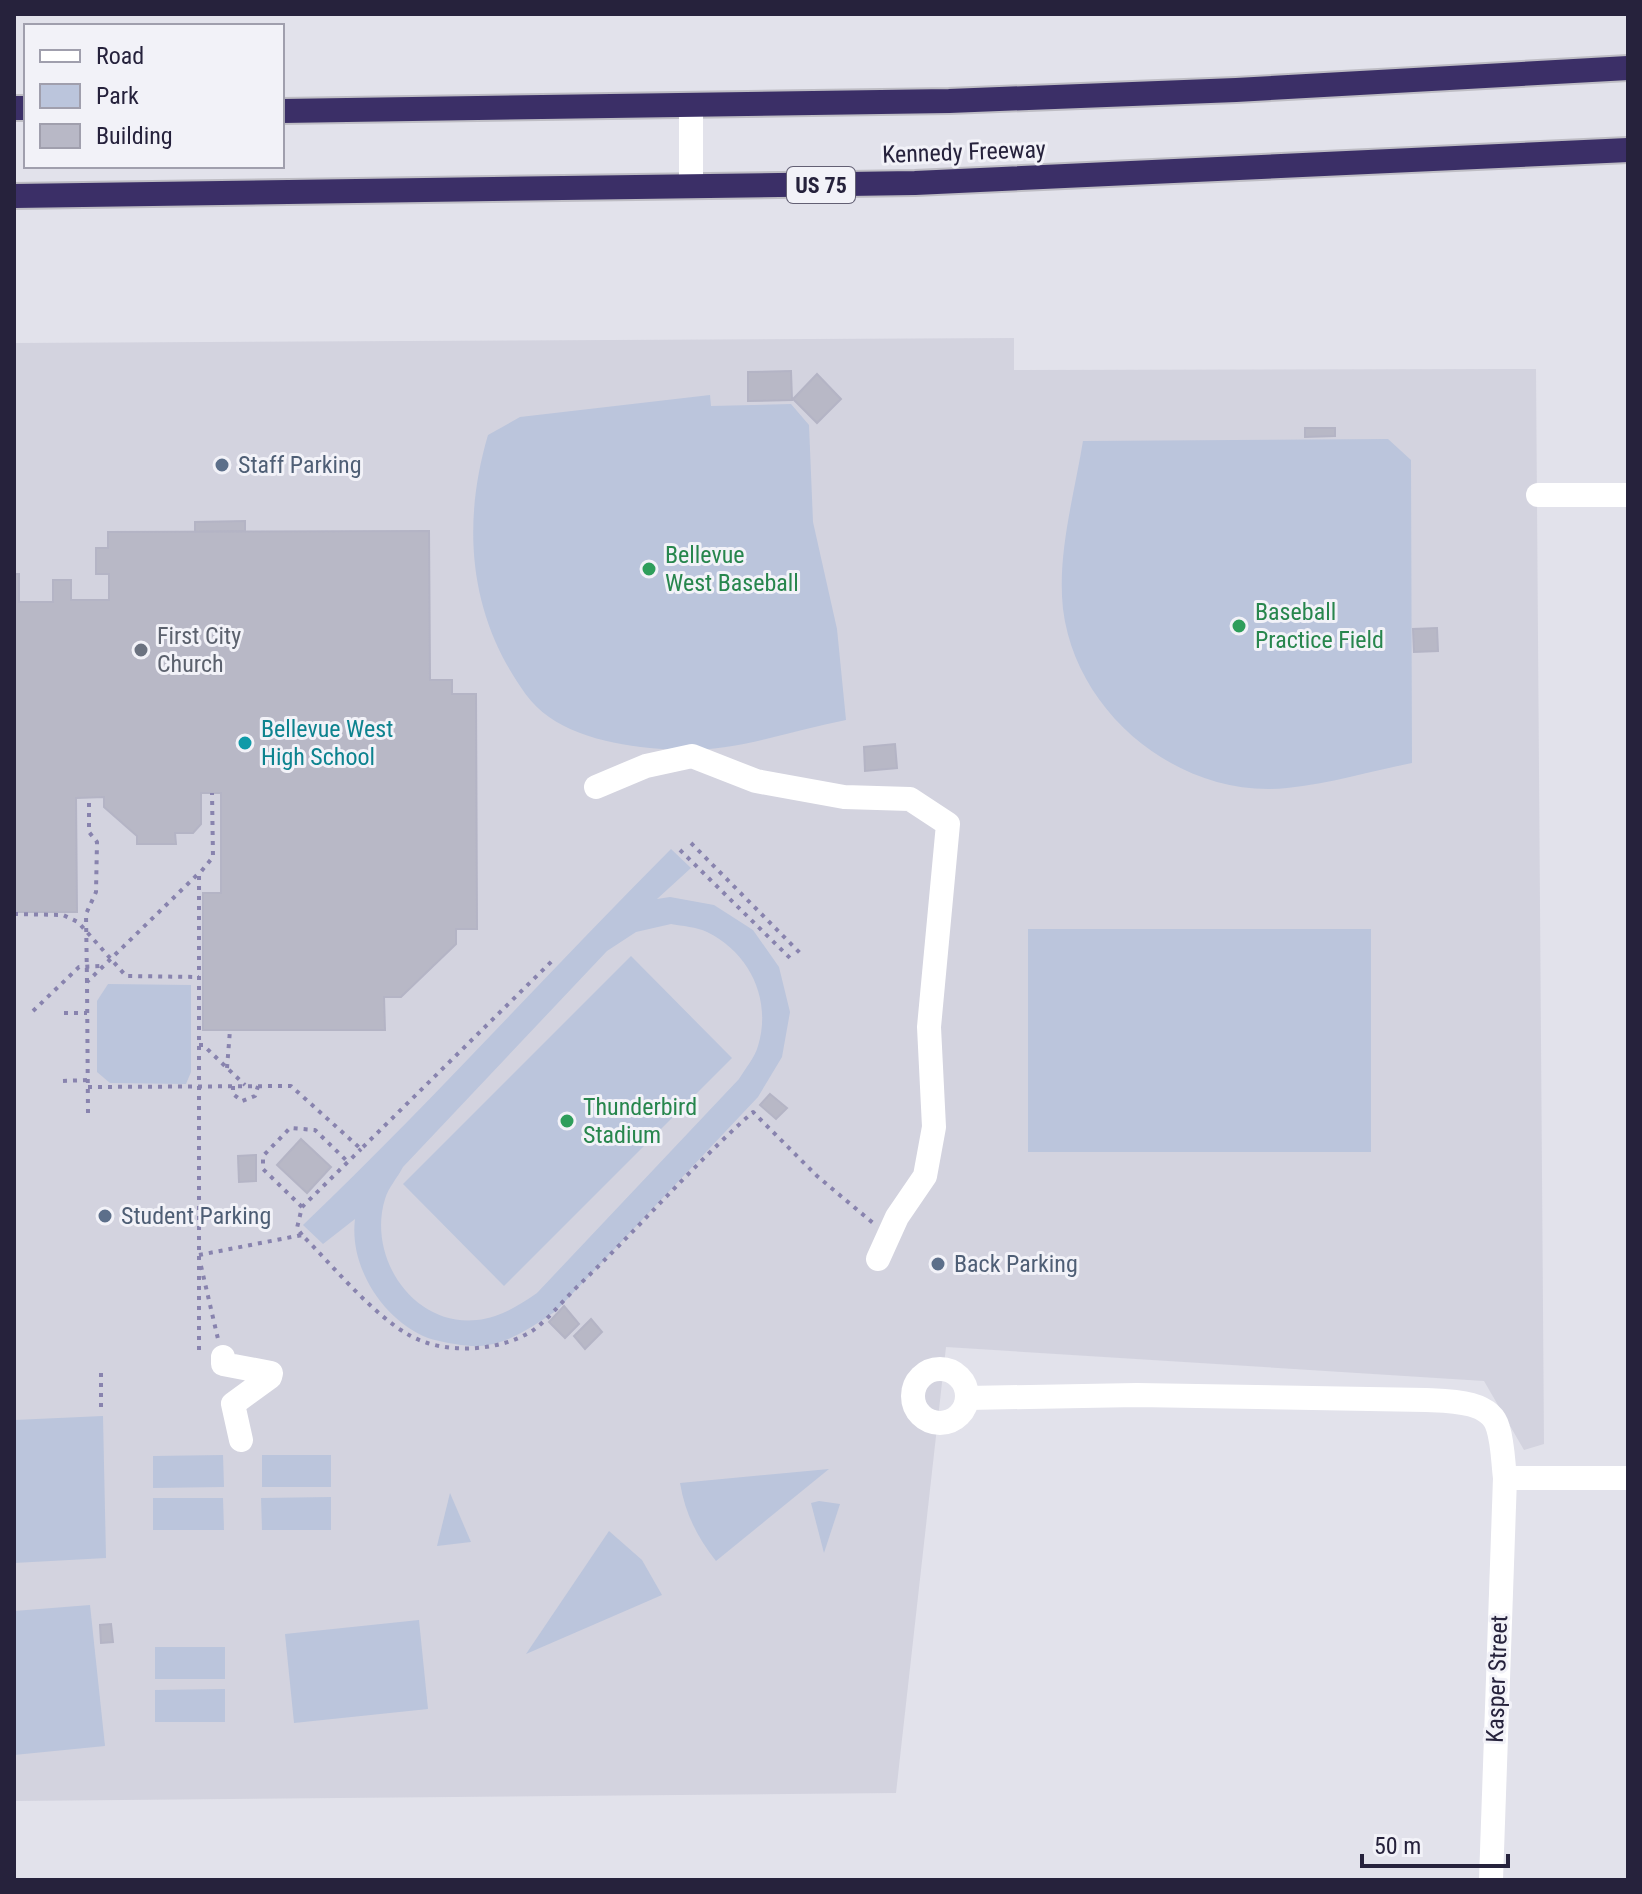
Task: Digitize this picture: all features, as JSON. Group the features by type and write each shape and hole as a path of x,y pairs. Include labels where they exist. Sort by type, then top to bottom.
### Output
{"highway":[{"path":"284,111 949,101 1236,90 1628,68"},
{"name":"Kennedy Freeway","path":"14,196 926,183 1628,150"}],"street":[{"path":"691,106 691,186"},
{"path":"1538,495 1628,495"},
{"path":"596,787 646,766 692,756 756,781 844,797 910,799 948,824 929,1027 934,1127 925,1176 897,1217 878,1259"},
{"path":"211,1354 223,1364 271,1373 270,1377 233,1404 241,1440"},
{"name":"Kasper Street","path":"967,1398 1137,1395 1465,1403 1491,1415 1498,1425 1505,1478 1491,1880"},
{"path":"1505,1478 1628,1478"}],"path":[{"path":"87,982 213,857 212,793"},
{"path":"88,1113 86,914 96,892 97,842 89,832 89,798"},
{"path":"691,843 801,954"},
{"path":"680,850 793,961"},
{"path":"199,874 199,1264 211,1354"},
{"path":"14,914 63,915 78,922 126,976 199,977"},
{"path":"554,959 302,1207 297,1228 302,1235 385,1318 410,1336 436,1345 459,1348 508,1343 533,1330 612,1254 714,1146 753,1112 817,1176 889,1236"},
{"path":"33,1011 79,967 103,966"},
{"path":"64,1013 87,1013"},
{"path":"227,1068 230,1030"},
{"path":"199,1045 203,1045 245,1086"},
{"path":"63,1081 88,1080"},
{"path":"233,1086 233,1094 242,1101 255,1096 258,1086"},
{"path":"88,1087 291,1086 361,1149"},
{"path":"302,1207 263,1169 263,1156 290,1128 315,1130 348,1162"},
{"path":"199,1255 302,1235"},
{"path":"199,1264 205,1276 211,1354"},
{"path":"101,1373 101,1410"}],"shaded area":[{"name":"Bellevue West High School","path":"1014,338 1014,370 1536,369 1544,1444 1524,1450 1484,1381 946,1347 896,1793 14,1801 14,343"}],"green space":[{"name":"Bellevue West Baseball","path":"710,395 711,406 791,404 809,425 813,522 837,629 846,720 745,744 684,750 632,746 579,733 549,717 525,694 507,665 484,610 477,581 473,523 488,435 520,417"},
{"name":"Baseball Practice Field","path":"1388,439 1411,460 1412,763 1303,786 1247,788 1209,780 1173,764 1140,742 1112,715 1089,683 1072,648 1063,609 1064,546 1083,441"},
{"path":"671,849 691,868 657,899 670,897 714,905 753,930 779,967 790,1012 782,1057 758,1097 556,1311 516,1336 494,1344 471,1346 428,1338 397,1319 372,1290 358,1255 355,1219 323,1244 303,1225 397,1133","holes":["671,924 703,930 722,941 746,965 754,980 762,1012 762,1029 750,1063 739,1079 537,1293 509,1310 486,1319 454,1319 433,1312 415,1300 400,1284 389,1265 383,1243 381,1221 385,1199 403,1167 607,951 636,932"]},
{"path":"1028,929 1371,929 1371,1152 1028,1152"},
{"name":"Thunderbird Stadium","path":"631,956 732,1058 504,1286 403,1184"},
{"path":"108,984 191,985 191,1072 186,1084 110,1083 97,1072 97,1001"},
{"path":"103,1416 106,1558 14,1563 14,1420"},
{"path":"223,1455 224,1487 153,1488 153,1456"},
{"path":"262,1455 331,1455 331,1487 262,1487"},
{"path":"829,1469 716,1561 693,1524 680,1483"},
{"path":"450,1493 471,1542 437,1546"},
{"path":"331,1497 331,1530 262,1530 261,1498"},
{"path":"153,1498 223,1498 224,1530 153,1530"},
{"path":"811,1503 840,1504 824,1553"},
{"path":"609,1531 642,1560 662,1595 526,1654"},
{"path":"90,1605 105,1746 14,1755 14,1611"},
{"path":"419,1620 428,1709 294,1723 285,1634"},
{"path":"155,1647 225,1647 225,1679 155,1679"},
{"path":"225,1689 225,1722 155,1722 155,1690"}],"building":[{"path":"791,371 792,400 748,401 748,372"},
{"path":"817,374 841,399 817,423 793,399"},
{"path":"1305,428 1335,428 1335,436 1305,437"},
{"path":"245,521 245,531 195,532 195,522"},
{"name":"Bellevue West High School","path":"429,531 430,680 452,680 452,694 476,694 477,929 456,929 456,944 401,997 384,997 385,1030 203,1030 203,893 221,893 221,793 201,793 201,824 193,833 175,833 176,844 137,844 137,836 104,807 104,797 76,798 77,912 14,912 14,574 19,574 19,602 53,602 53,580 71,580 71,600 109,600 109,574 96,574 96,548 108,548 108,532"},
{"path":"1437,628 1438,651 1414,652 1413,629"},
{"path":"895,744 897,768 865,771 864,747"},
{"path":"770,1094 787,1108 776,1119 760,1105"},
{"path":"301,1139 331,1167 307,1193 277,1165"},
{"path":"256,1155 256,1181 239,1182 238,1156"},
{"path":"564,1306 579,1324 565,1338 549,1322"},
{"path":"591,1319 602,1332 585,1349 574,1336"},
{"path":"111,1624 113,1642 101,1643 100,1625"}],"place":[{"name":"Staff Parking","path":"222,465"},
{"name":"Bellevue West Baseball","path":"649,569"},
{"name":"Baseball Practice Field","path":"1239,626"},
{"name":"First City Church","path":"141,650"},
{"name":"Bellevue West High School","path":"245,743"},
{"name":"Thunderbird Stadium","path":"567,1121"},
{"name":"Student Parking","path":"105,1216"},
{"name":"Back Parking","path":"938,1264"}]}
